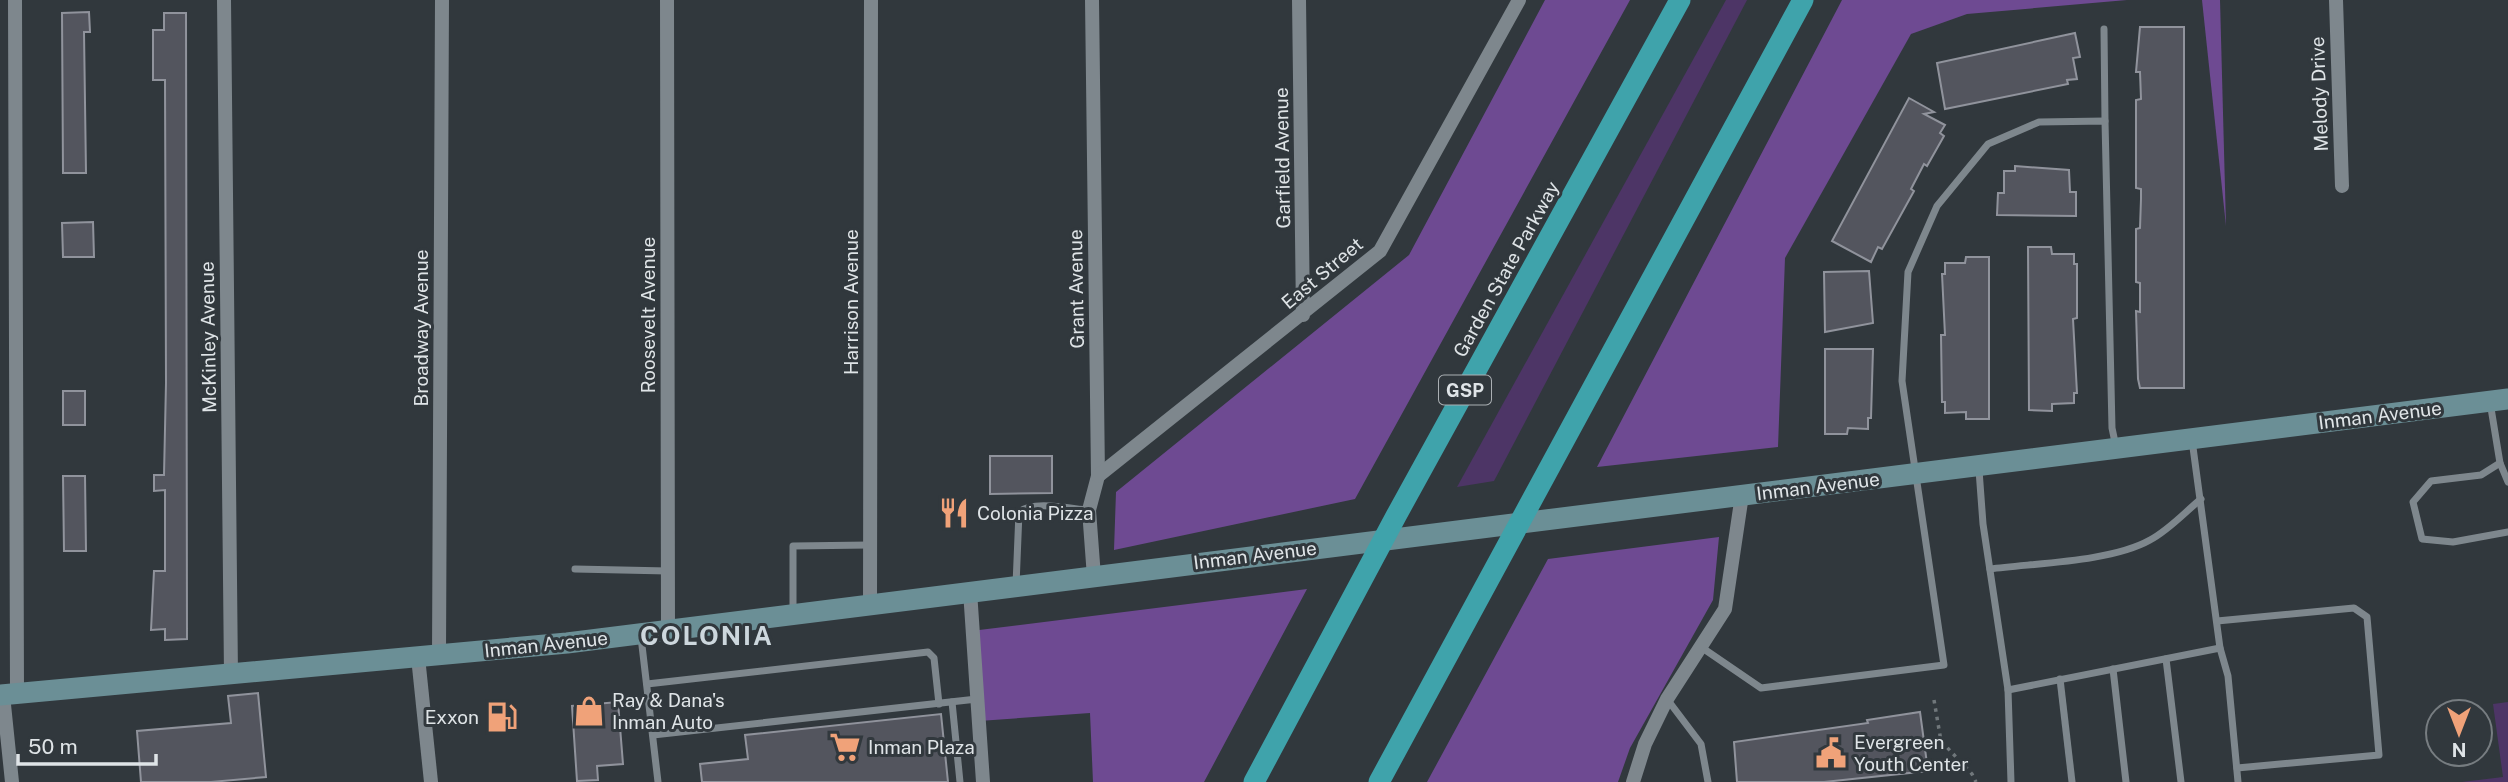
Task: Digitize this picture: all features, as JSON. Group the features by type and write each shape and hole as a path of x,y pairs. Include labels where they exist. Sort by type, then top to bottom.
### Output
{"highway":[{"name":"Garden State Parkway","path":"1254,782 1377,551 1680,0"},
{"path":"1379,782 1803,0"}],"main road":[{"name":"Inman Avenue","path":"7,694 640,634 2499,400"}],"street":[{"path":"12,782 7,694 15,0"},
{"name":"McKinley Avenue","path":"224,0 231,674"},
{"name":"Broadway Avenue","path":"431,782 428,656 442,0"},
{"name":"Roosevelt Avenue","path":"667,0 668,630"},
{"name":"Harrison Avenue","path":"870,604 871,0"},
{"name":"Grant Avenue","path":"1092,0 1098,476 1089,510 1094,577"},
{"name":"Garfield Avenue","path":"1299,0 1303,315"},
{"name":"East Street","path":"1098,476 1380,251 1518,0"},
{"name":"Melody Drive","path":"2336,0 2342,186"},
{"path":"1633,782 1645,744 1667,699 1725,609 1742,495"},
{"path":"970,591 983,782"}],"lane":[{"path":"2104,29 2112,428 2117,449"},
{"path":"1701,647 1761,688 1944,665 1902,381 1908,272 1937,206 1988,144 2039,122 2105,121"},
{"path":"2499,400 2500,463 2508,482"},
{"path":"2192,439 2220,648 2228,676 2238,782"},
{"path":"2500,463 2481,475 2431,481 2413,502 2422,539 2453,542 2508,532"},
{"path":"1978,466 2008,690 2011,782"},
{"path":"1990,569 2113,553 2136,546 2151,540 2202,499"},
{"path":"1016,586 1019,512 1024,508 1089,510"},
{"path":"793,614 793,546 870,545"},
{"path":"575,569 668,570"},
{"path":"2217,621 2354,608 2367,617 2379,755 2237,768"},
{"path":"640,634 658,782"},
{"path":"2008,690 2220,648"},
{"path":"647,684 929,652 934,658 939,704"},
{"path":"2165,659 2181,782"},
{"path":"2113,669 2126,782"},
{"path":"2060,679 2072,782"},
{"path":"653,735 977,699"},
{"path":"1667,699 1701,744 1708,782"},
{"path":"952,702 960,782"}],"path":[{"path":"1934,700 1941,741 1972,774 1976,782"}],"shaded area":[{"path":"1545,0 1630,0 1355,499 1114,550 1116,492 1409,255"},
{"path":"1726,0 1747,0 1494,481 1457,487"},
{"path":"1842,0 2127,0 1967,14 1911,34 1785,258 1778,447 1597,467"},
{"path":"2202,0 2220,0 2226,226"},
{"path":"1719,537 1713,600 1630,748 1618,782 1427,782 1548,559"},
{"path":"1307,589 1204,782 1093,782 1090,713 979,721 971,631"},
{"path":"2508,702 2508,782 2462,782 2503,777 2494,704"}],"building":[{"path":"89,12 90,32 84,32 86,173 63,173 62,13"},
{"path":"164,13 186,13 187,639 165,640 165,629 151,630 154,571 165,571 165,490 154,491 154,475 164,475 165,80 153,80 153,30 164,30"},
{"path":"2140,27 2184,27 2184,388 2140,388 2138,379 2136,311 2140,312 2140,283 2136,282 2136,229 2140,228 2141,189 2136,188 2136,100 2141,99 2140,72 2136,72"},
{"path":"2075,33 2080,57 2073,58 2077,79 2067,80 2068,84 1945,109 1937,63"},
{"path":"1909,98 1934,112 1924,114 1945,125 1940,133 1944,136 1927,166 1924,164 1911,189 1914,191 1882,249 1878,247 1871,262 1832,241"},
{"path":"2015,166 2069,170 2070,192 2076,192 2076,216 1997,215 1998,193 2004,193 2004,171 2015,171"},
{"path":"93,222 94,257 63,257 62,223"},
{"path":"2028,247 2051,247 2052,254 2074,254 2074,264 2077,264 2077,318 2073,319 2077,393 2074,393 2074,403 2052,404 2052,411 2029,410"},
{"path":"1966,257 1989,257 1989,419 1966,419 1966,412 1945,413 1945,402 1942,402 1941,335 1945,335 1942,274 1945,274 1945,263 1965,263"},
{"path":"1869,271 1873,323 1825,332 1824,272"},
{"path":"1825,349 1873,349 1871,418 1868,418 1868,429 1848,428 1847,434 1825,434"},
{"path":"63,391 85,391 85,425 63,425"},
{"path":"990,456 1052,456 1052,493 990,494"},
{"path":"63,476 85,476 86,551 64,551"},
{"path":"258,693 266,777 211,782 141,782 137,731 231,723 228,696"},
{"path":"618,702 623,764 597,766 598,780 577,781 572,706"},
{"name":"Evergreen Youth Center","path":"1920,712 1928,771 1824,782 1737,782 1734,742 1868,723 1867,720"},
{"name":"Inman Plaza","path":"941,714 948,782 702,782 700,764 748,759 745,735"}],"place":[{"name":"Colonia Pizza","path":"954,513"},
{"name":"Ray & Dana's Inman Auto","path":"589,711"},
{"name":"Exxon","path":"502,717"},
{"name":"Inman Plaza","path":"845,747"},
{"name":"Evergreen Youth Center","path":"1831,753"}],"district":[{"name":"COLONIA","path":"707,635"}]}
